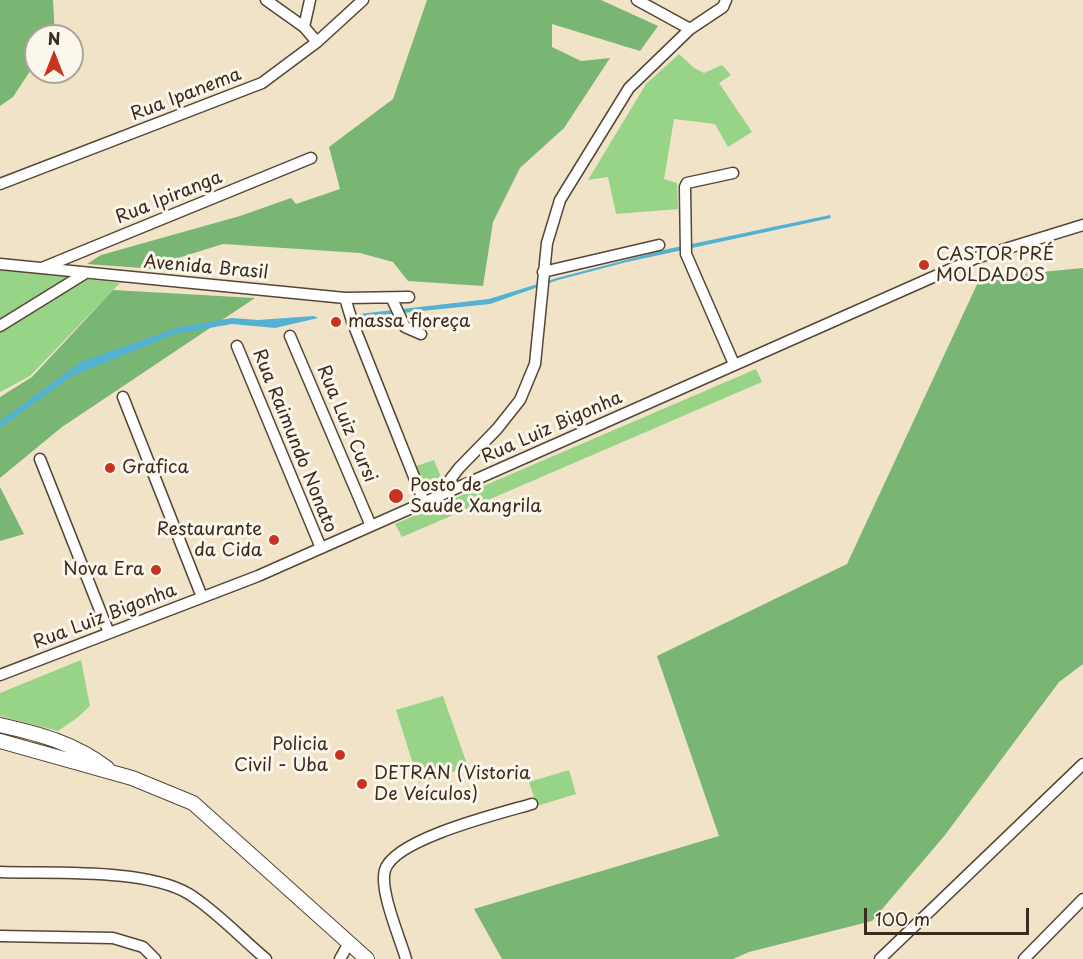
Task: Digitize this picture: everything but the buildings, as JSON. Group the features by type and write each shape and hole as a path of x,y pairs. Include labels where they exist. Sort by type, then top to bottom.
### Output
{"street":[{"path":"266,0 304,27 317,42"},
{"path":"304,27 310,0"},
{"name":"Rua Ipanema","path":"0,184 262,83 317,42 363,0"},
{"path":"638,0 690,29"},
{"path":"438,496 459,468 520,400 534,364 547,243 560,200 628,88 690,29 724,4"},
{"name":"Rua Ipiranga","path":"40,269 311,158"},
{"path":"730,367 734,364 686,254 685,225 686,185 733,173"},
{"name":"Rua Luiz Bigonha","path":"0,675 321,548 976,258 1083,225"},
{"path":"543,272 659,245"},
{"name":"Avenida Brasil","path":"0,264 84,274 393,302 409,297"},
{"path":"0,326 84,274"},
{"path":"345,298 424,502"},
{"path":"393,302 405,327 421,334"},
{"name":"Rua Luiz Cursi","path":"290,336 371,526"},
{"name":"Rua Raimundo Nonato","path":"237,346 321,548"},
{"path":"123,397 202,597"},
{"path":"40,459 109,633"},
{"path":"0,725 49,736 70,745 114,773"},
{"path":"0,741 114,773 177,794 193,803 367,959"},
{"path":"880,959 1083,764"},
{"path":"406,959 386,893 384,872 390,859 418,840 532,804"},
{"path":"0,872 132,877 161,881 190,894 266,959"},
{"path":"1024,959 1083,899"},
{"path":"0,936 113,938 143,947 154,959"},
{"path":"340,959 349,943"}],"green space":[{"path":"0,0 53,0 54,24 24,24 24,80 13,97 0,106"},
{"path":"427,0 601,0 658,26 640,51 552,24 552,47 581,61 610,58 564,128 520,168 493,222 483,286 408,281 393,262 360,253 223,244 178,258 169,270 87,264 101,255 240,216 291,198 296,204 340,189 329,147 393,99"},
{"path":"679,54 694,68 704,73 722,65 731,75 719,83 752,132 728,147 715,124 674,119 664,179 677,183 678,209 616,214 608,177 588,180 646,84"},
{"path":"1083,268 1083,664 1059,682 945,835 872,921 749,952 733,959 502,959 474,909 719,836 657,656 847,564 980,278"},
{"path":"0,269 120,283 30,376 0,392"},
{"path":"113,290 255,298 62,427 0,478 0,397 32,377"},
{"path":"756,369 762,382 402,537 395,524"},
{"path":"434,460 441,477 435,486 422,490 413,467"},
{"path":"0,487 24,534 0,541"},
{"path":"81,660 90,706 77,718 58,731 0,716 0,693"},
{"path":"443,696 468,767 419,783 396,710"},
{"path":"569,770 576,794 537,806 529,782"}],"water":[{"path":"830,215 831,218 627,262 558,280 490,304 363,317 359,314 489,299 557,278 668,249"},
{"path":"314,316 318,318 275,328 232,324 175,334 72,376 0,428 0,421 81,362 176,328 232,318 258,320"}],"place":[{"name":"CASTOR PRÉ MOLDADOS","path":"924,265"},
{"name":"massa floreça","path":"336,322"},
{"name":"Grafica","path":"110,468"},
{"name":"Posto de Saude Xangrila","path":"396,496"},
{"name":"Restaurante da Cida","path":"274,540"},
{"name":"Nova Era","path":"156,570"},
{"name":"Policia Civil - Uba","path":"340,755"},
{"name":"DETRAN (Vistoria De Veículos)","path":"362,784"}]}
